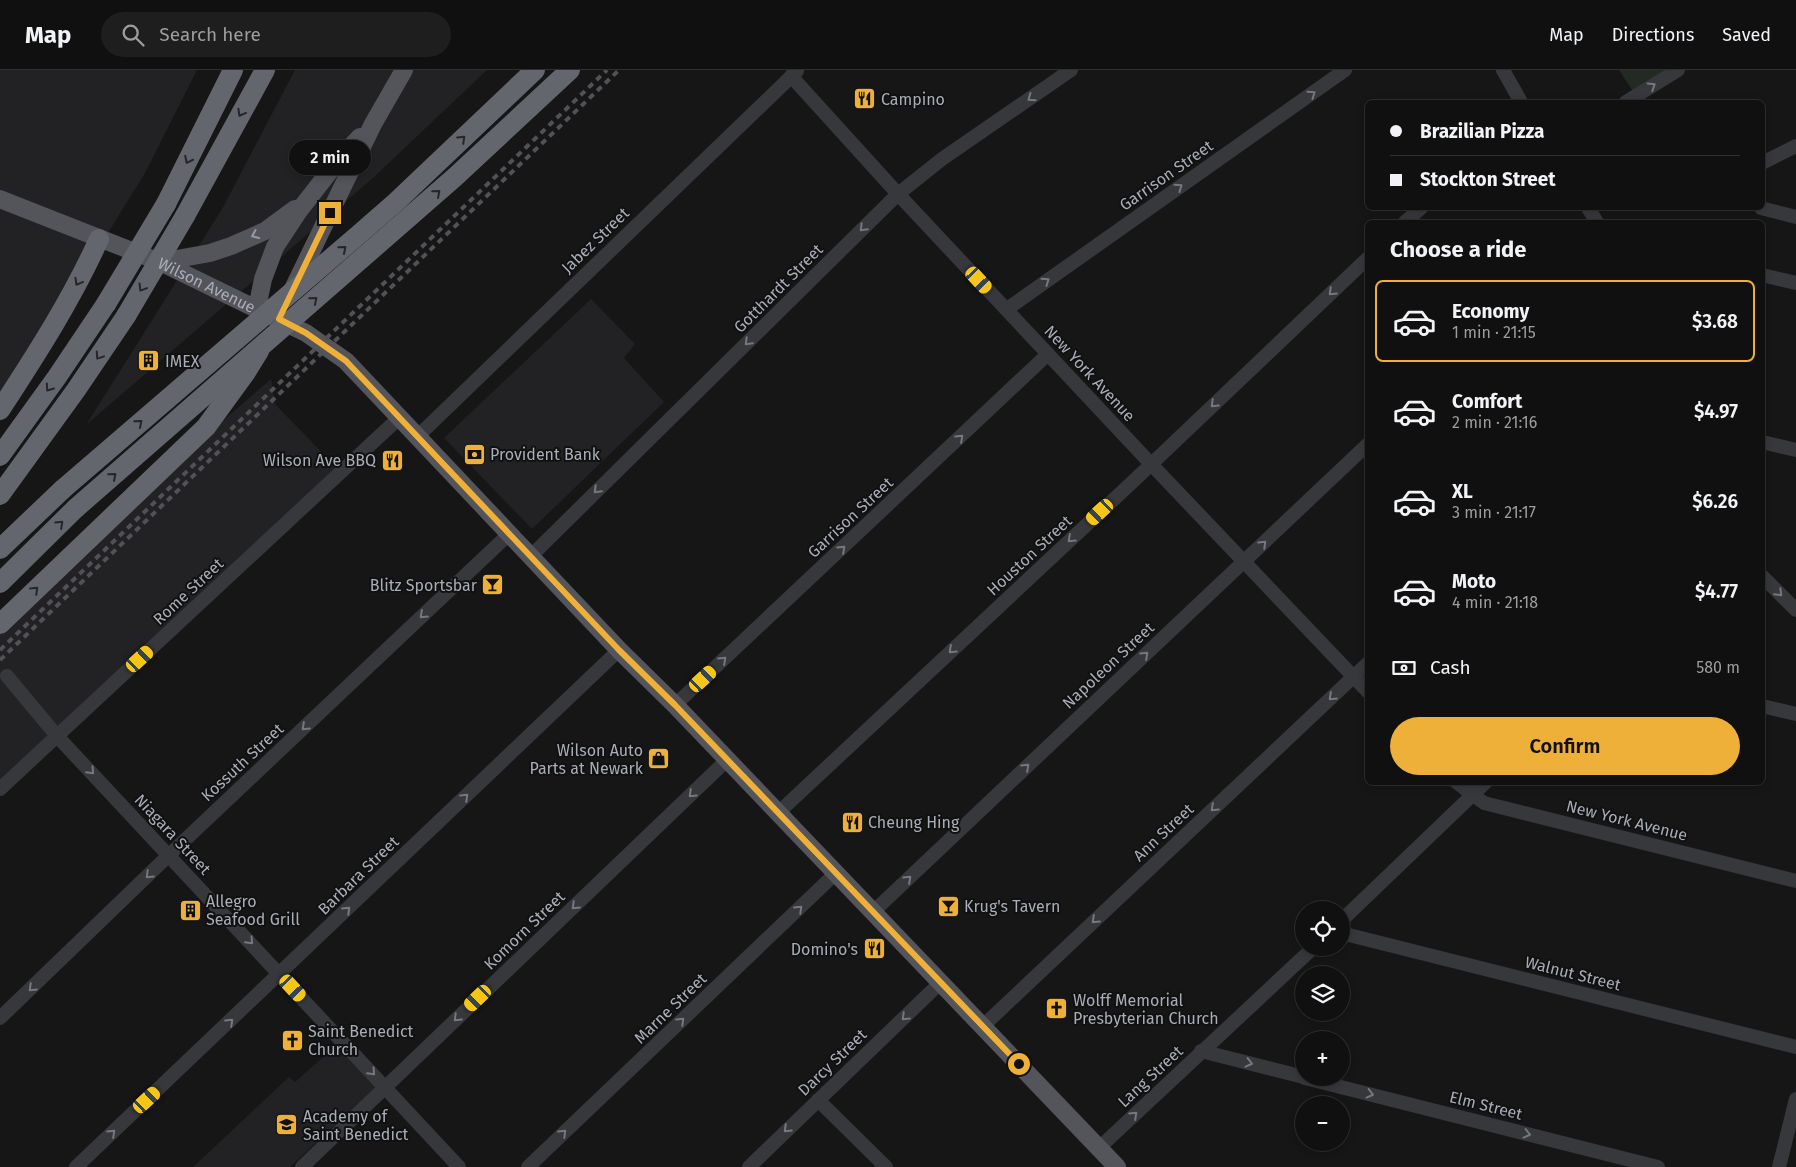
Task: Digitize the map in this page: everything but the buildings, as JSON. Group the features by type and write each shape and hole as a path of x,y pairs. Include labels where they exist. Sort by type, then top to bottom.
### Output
{"highway":[{"path":"0,456 106,304 166,204 233,70"},
{"path":"0,495 76,390 126,316 185,216 265,70"},
{"path":"0,549 63,490 364,231 535,70"},
{"path":"0,583 76,508 455,177 570,70"},
{"path":"0,410 60,313 90,260 99,238"},
{"path":"0,624 206,427 246,372 279,319"}],"main road":[{"path":"279,319 373,124 404,70"},
{"path":"257,308 263,279 275,247 298,212 340,158 373,124"},
{"path":"160,262 210,253 231,246 265,231 310,198"},
{"name":"Wilson Avenue","path":"0,199 160,262 306,333 346,361 619,650 675,705 1117,1167"}],"street":[{"name":"Gotthardt Street","path":"531,556 898,194 942,159 1071,70"},
{"name":"Garrison Street","path":"1006,309 1345,70"},
{"path":"1503,70 1520,100"},
{"path":"1629,100 1678,70"},
{"name":"New York Avenue","path":"794,73 898,194 1365,689"},
{"name":"Jabez Street","path":"418,436 794,73"},
{"path":"1765,162 1796,146"},
{"path":"1765,209 1796,217"},
{"path":"1407,220 1419,210"},
{"name":"Houston Street","path":"778,813 1365,261"},
{"path":"1765,276 1796,283"},
{"name":"Garrison Street","path":"675,705 1048,354"},
{"name":"Rome Street","path":"0,789 399,418"},
{"path":"1765,443 1796,450"},
{"name":"Napoleon Street","path":"873,912 1365,447"},
{"name":"Kossuth Street","path":"0,1018 169,855 509,534"},
{"path":"1765,579 1796,610"},
{"name":"Barbara Street","path":"76,1167 619,650"},
{"name":"Ann Street","path":"983,1026 1365,666"},
{"name":"Niagara Street","path":"7,676 57,736 459,1167"},
{"path":"1765,707 1796,714"},
{"name":"Komorn Street","path":"302,1167 727,760"},
{"name":"New York Avenue","path":"1460,785 1484,803 1796,880"},
{"path":"1350,912 1483,785"},
{"name":"Marne Street","path":"528,1167 836,873"},
{"name":"Walnut Street","path":"1350,935 1796,1047"},
{"name":"Lang Street","path":"1099,1148 1304,956"},
{"name":"Darcy Street","path":"749,1167 940,983"},
{"name":"Elm Street","path":"1201,1051 1295,1074"},
{"name":"Elm Street","path":"1340,1086 1658,1167"},
{"path":"818,1100 886,1167"},
{"path":"1779,1167 1796,1100"}],"shaded area":[{"path":"0,70 197,70 145,173 29,360 0,398"},
{"path":"295,70 487,70 374,177 86,425 222,209"},
{"path":"1619,70 1678,70 1636,96"},
{"path":"591,299 635,344 624,358 664,402 532,529 444,438"},
{"path":"271,379 275,404 336,467 0,789 0,626 51,571"},
{"name":"Academy of Saint Benedict","path":"347,1036 386,1078 290,1167 193,1167 289,1077 295,1082"}],"railway":[{"path":"0,650 607,70"},
{"path":"0,660 619,70"}],"place":[{"name":"Campino","path":"865,99"},
{"name":"IMEX","path":"149,361"},
{"name":"Provident Bank","path":"474,454"},
{"name":"Wilson Ave BBQ","path":"392,460"},
{"name":"Blitz Sportsbar","path":"493,585"},
{"name":"Wilson Auto Parts at Newark","path":"659,759"},
{"name":"Cheung Hing","path":"852,822"},
{"name":"Krug's Tavern","path":"948,906"},
{"name":"Allegro Seafood Grill","path":"190,910"},
{"name":"Domino's","path":"874,949"},
{"name":"Wolff Memorial Presbyterian Church","path":"1057,1009"},
{"name":"Saint Benedict Church","path":"292,1040"},
{"name":"Academy of Saint Benedict","path":"287,1125"}],"route":[{"path":"330,213 279,319 306,333 346,361 619,650 675,705 1019,1064"}]}
